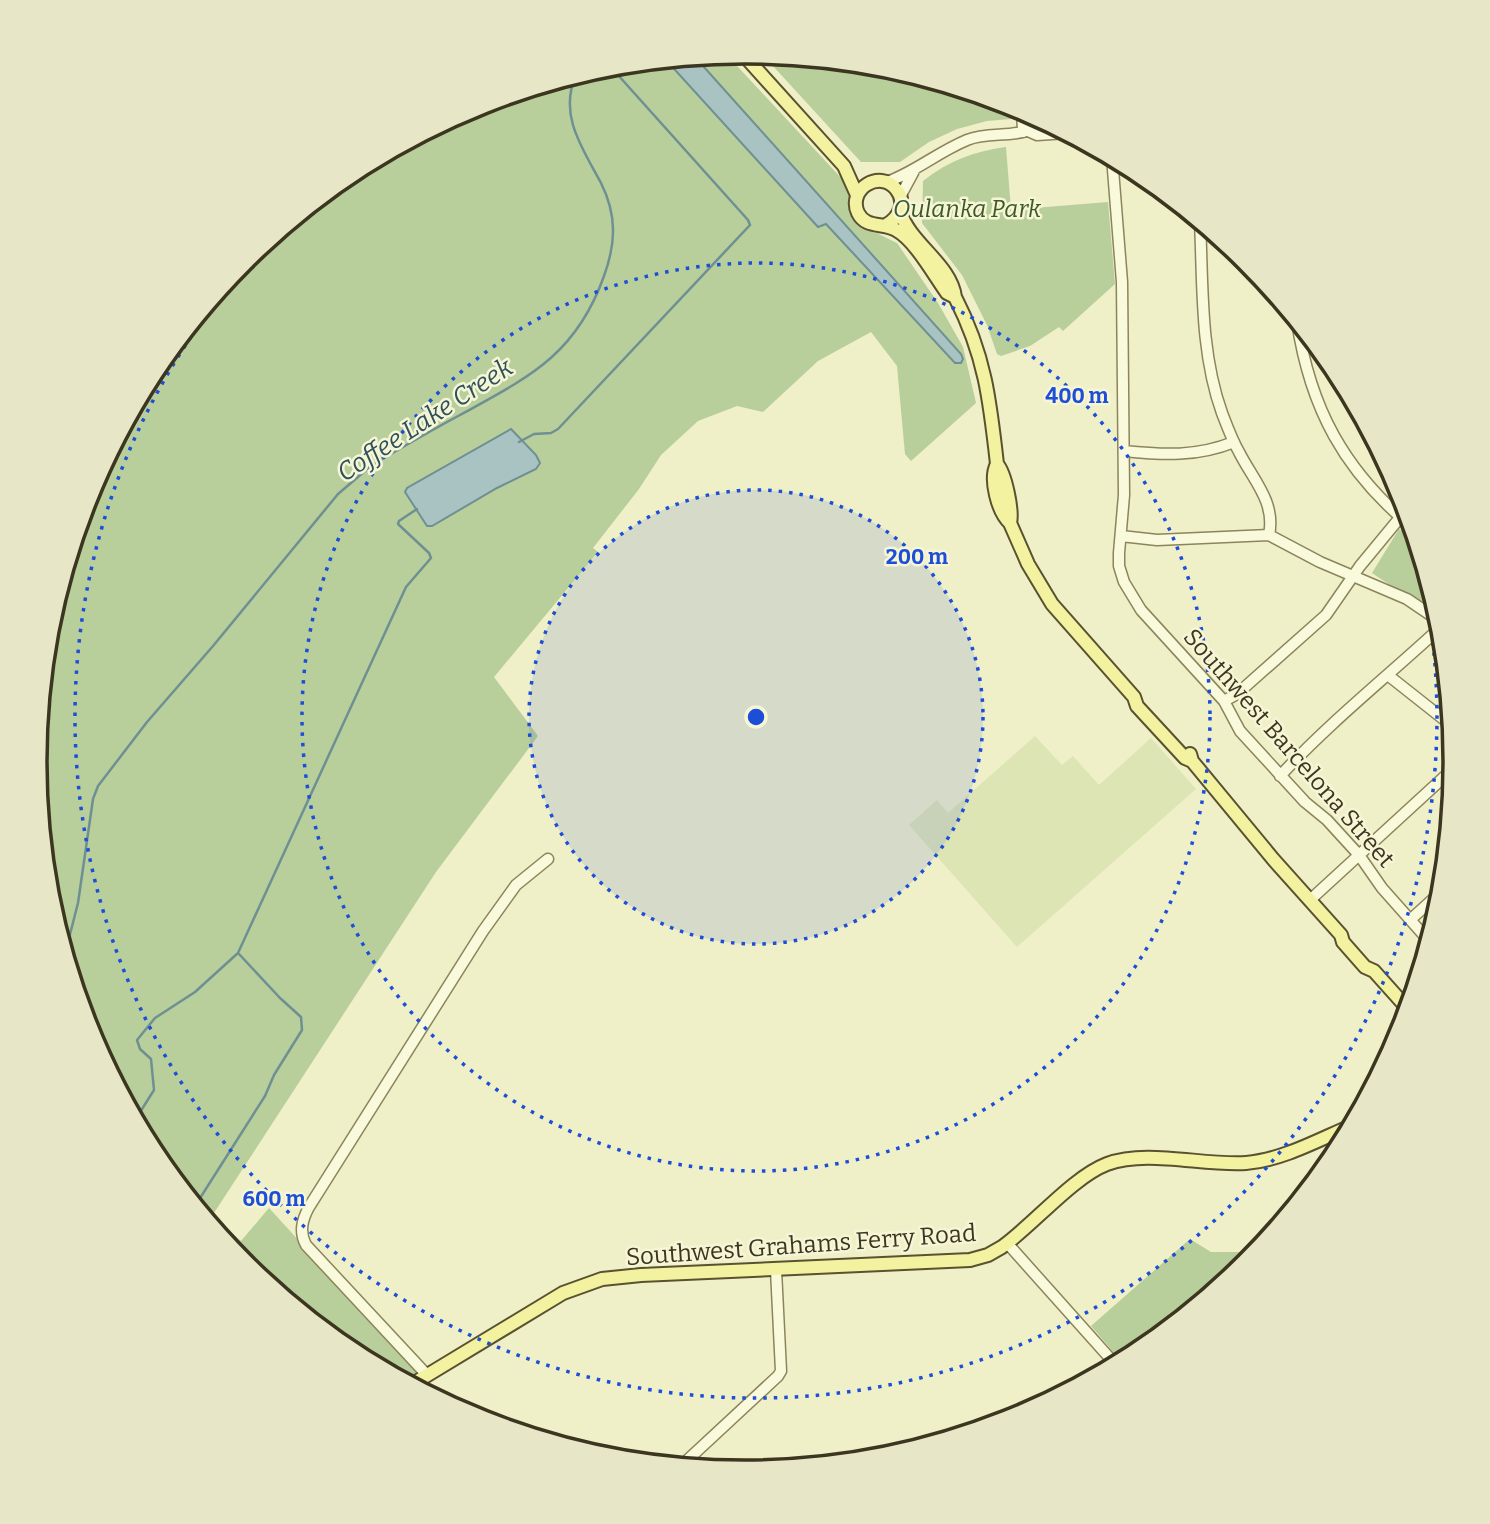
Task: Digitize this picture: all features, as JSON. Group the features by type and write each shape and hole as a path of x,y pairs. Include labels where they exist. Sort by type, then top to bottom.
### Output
{"main road":[{"path":"752,64 844,166 857,195 856,205 861,217 872,225 886,225 900,233 947,293 955,297"},
{"path":"844,166 872,181 887,182 896,189 901,197 900,212 906,228 940,267 954,289 985,372 997,464 993,472 1004,517 1010,523 1033,574 1052,604 1134,697 1138,706 1161,732 1185,758 1192,761 1341,935 1343,942 1401,1001"},
{"path":"857,195 872,181"},
{"path":"886,225 900,212"},
{"name":"Southwest Grahams Ferry Road","path":"420,1379 546,1303 589,1283 641,1275 959,1261 988,1255 1007,1244 1083,1178 1108,1164 1137,1159 1224,1164 1252,1162 1286,1153 1336,1133"}],"street":[{"path":"1024,122 1025,132"},
{"path":"1025,132 1034,127"},
{"path":"901,197 914,172 968,139 1025,132 1050,134"},
{"name":"Southwest Barcelona Street","path":"1113,170 1122,282 1124,495 1119,566 1133,599 1224,702 1240,731 1305,802 1327,820 1359,855 1382,888 1421,933"},
{"path":"887,182 908,171 914,172"},
{"path":"1201,233 1208,352 1221,410 1234,442 1268,503 1271,514 1269,535"},
{"path":"1305,345 1312,391 1325,422 1353,465 1394,505"},
{"path":"1124,451 1156,454 1198,453 1234,442"},
{"path":"1224,702 1237,694 1326,615 1399,519"},
{"path":"1121,536 1157,540 1269,535 1311,558 1407,599 1426,613"},
{"path":"1280,775 1303,750 1389,676 1431,634"},
{"path":"1389,676 1441,717"},
{"path":"1310,900 1442,779"},
{"path":"427,1375 306,1245 301,1232 302,1223 309,1207 483,931 516,885 548,859"},
{"path":"1410,920 1428,904"},
{"path":"1007,1244 1109,1357"},
{"path":"690,1457 781,1371 776,1270"}],"green space":[{"path":"736,64 844,181 851,191 853,215 860,225 897,243 938,303 963,347 976,403 911,461 905,454 897,366 871,332 818,361 763,412 737,406 698,421 661,455 639,489 593,548 598,552 494,677 538,736 436,872 213,1214 165,1150 119,1071 84,986 61,898 49,808 49,716 61,626 84,538 119,453 165,374 191,337 252,269 320,208 357,182 436,136 521,101 564,88 654,70"},
{"path":"772,65 836,70 881,78 926,88 1012,117 957,129 929,142 900,162 861,162"},
{"name":"Oulanka Park","path":"1006,147 1011,210 1108,202 1115,284 1063,331 1059,327 1030,346 1001,356 997,354 987,325 962,275 922,223 923,181 962,158"},
{"path":"1399,529 1404,532 1425,608 1372,573"},
{"path":"1035,736 1062,765 1073,756 1099,785 1151,738 1196,789 1017,947 909,825 937,800 948,813"},
{"path":"269,1208 419,1372 413,1375 396,1366 320,1316 285,1287 225,1227 241,1241"},
{"path":"1190,1239 1211,1252 1241,1252 1205,1287 1133,1342 1115,1353 1091,1326"}],"water":[{"path":"703,66 961,354 961,363 955,363 826,224 818,227 674,68"},
{"path":"511,429 536,455 540,463 536,469 432,526 427,526 405,492 407,488"}],"waterway":[{"path":"519,442 534,434 551,433 558,429 750,225 619,76"},
{"name":"Coffee Lake Creek","path":"70,936 78,903 93,799 98,786 147,722 338,494 372,465 529,375 564,345 593,303 611,252 612,218 606,195 580,144 571,118 572,86"},
{"path":"141,1111 154,1090 151,1059 140,1049 137,1040 155,1018 195,992 238,953 406,587 431,558 398,524 417,509"},
{"path":"200,1198 265,1096 274,1075 302,1030 301,1017 239,954"}]}
